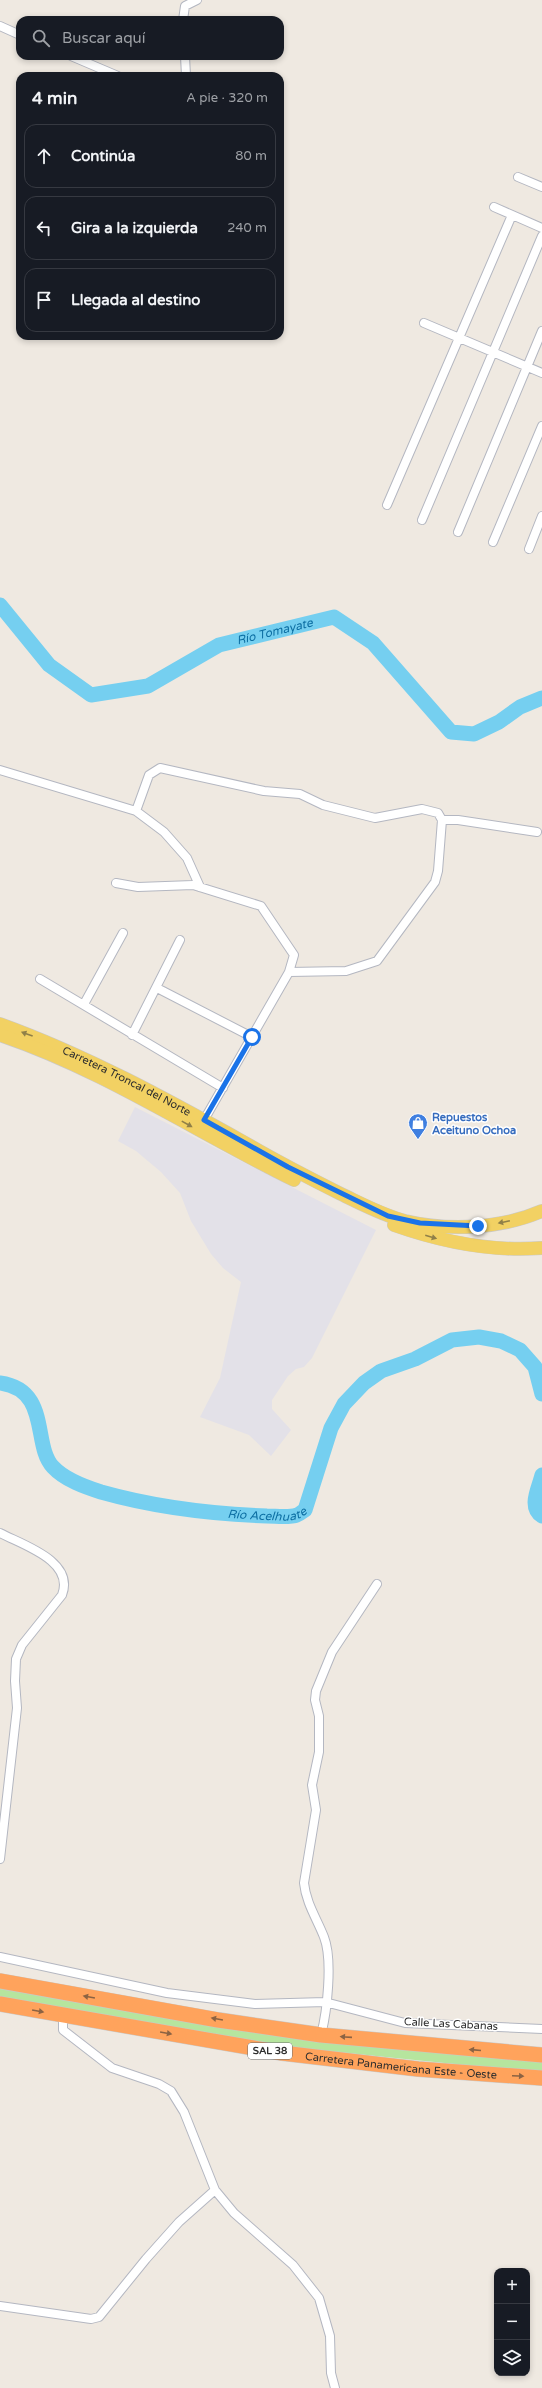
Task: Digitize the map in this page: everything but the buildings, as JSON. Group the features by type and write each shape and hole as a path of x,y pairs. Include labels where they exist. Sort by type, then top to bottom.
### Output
{"highway":[{"name":"Carretera Panamericana Este - Oeste","path":"0,1981 218,2020 321,2035 542,2055"},
{"name":"Carretera Panamericana Este - Oeste","path":"0,2004 282,2053 418,2069 542,2078"}],"main road":[{"name":"Carretera Troncal del Norte","path":"0,1024 80,1057 204,1120 301,1174 375,1211 405,1221 435,1225 478,1226 515,1219 542,1211"},
{"name":"Carretera Troncal del Norte","path":"0,1035 38,1048 89,1072 268,1167 385,1222 450,1242 490,1248 542,1248"}],"street":[{"path":"184,16 185,6 197,0"},
{"path":"0,26 16,32"},
{"path":"80,60 109,72"},
{"path":"185,60 186,72"},
{"path":"518,178 542,188"},
{"path":"494,207 542,228"},
{"path":"388,505 512,215"},
{"path":"422,520 542,236"},
{"path":"424,323 542,373"},
{"path":"458,532 542,331"},
{"path":"493,542 542,426"},
{"path":"529,549 542,516"},
{"path":"136,811 149,775 160,768 264,791 300,794 323,805 375,818 422,809 438,813 442,820 438,871 435,882 377,961 346,971 289,972"},
{"path":"0,770 136,811 164,832 187,858 200,887"},
{"path":"442,820 458,820 537,832"},
{"path":"116,883 138,887 194,885 261,906 294,955 289,972 204,1120"},
{"path":"84,1004 123,934"},
{"path":"132,1035 180,940"},
{"path":"40,979 223,1088"},
{"path":"157,988 252,1037"},
{"path":"0,1533 53,1560 62,1575 66,1586 62,1595 22,1645 16,1659 17,1708 0,1859"},
{"path":"321,2035 329,1958 325,1939 305,1892 304,1883 316,1810 312,1785 319,1752 319,1716 315,1700 316,1691 332,1652 377,1584"},
{"name":"Calle Las Cabanas","path":"0,1957 167,1993 255,2004 325,2002 405,2023 542,2029"},
{"path":"63,2015 63,2030 112,2068 159,2084 171,2091 184,2112 215,2190 234,2213 293,2266 319,2298 330,2336 331,2374 335,2388"},
{"path":"0,2306 91,2319 99,2317 146,2259 179,2222 215,2190"}],"shaded area":[{"path":"135,1107 376,1230 312,1358 304,1367 296,1369 288,1376 272,1400 272,1409 291,1430 271,1456 249,1435 200,1417 220,1378 241,1282 223,1268 211,1254 191,1221 180,1193 161,1172 136,1151 118,1141"}],"green space":[{"path":"0,1985 542,2061 542,2073 269,2045 0,1998"}],"waterway":[{"name":"Río Tomayate","path":"0,605 49,665 91,695 148,686 219,645 334,617 373,643 451,732 474,734 499,722 520,707 542,698"},
{"name":"Río Acelhuate","path":"0,1383 16,1388 27,1396 34,1407 43,1446 53,1467 63,1476 88,1488 162,1506 225,1514 282,1517 297,1515 305,1510 331,1428 344,1404 364,1383 381,1371 415,1359 452,1340 479,1337 501,1341 520,1350 535,1367 542,1394"},
{"name":"Río Acelhuate","path":"542,1475 535,1502 536,1508 542,1516"}],"place":[{"name":"Repuestos Aceituno Ochoa","path":"418,1140"}],"route":[{"path":"252,1037 204,1120 288,1167 375,1211 405,1221 450,1226 478,1226"}]}
